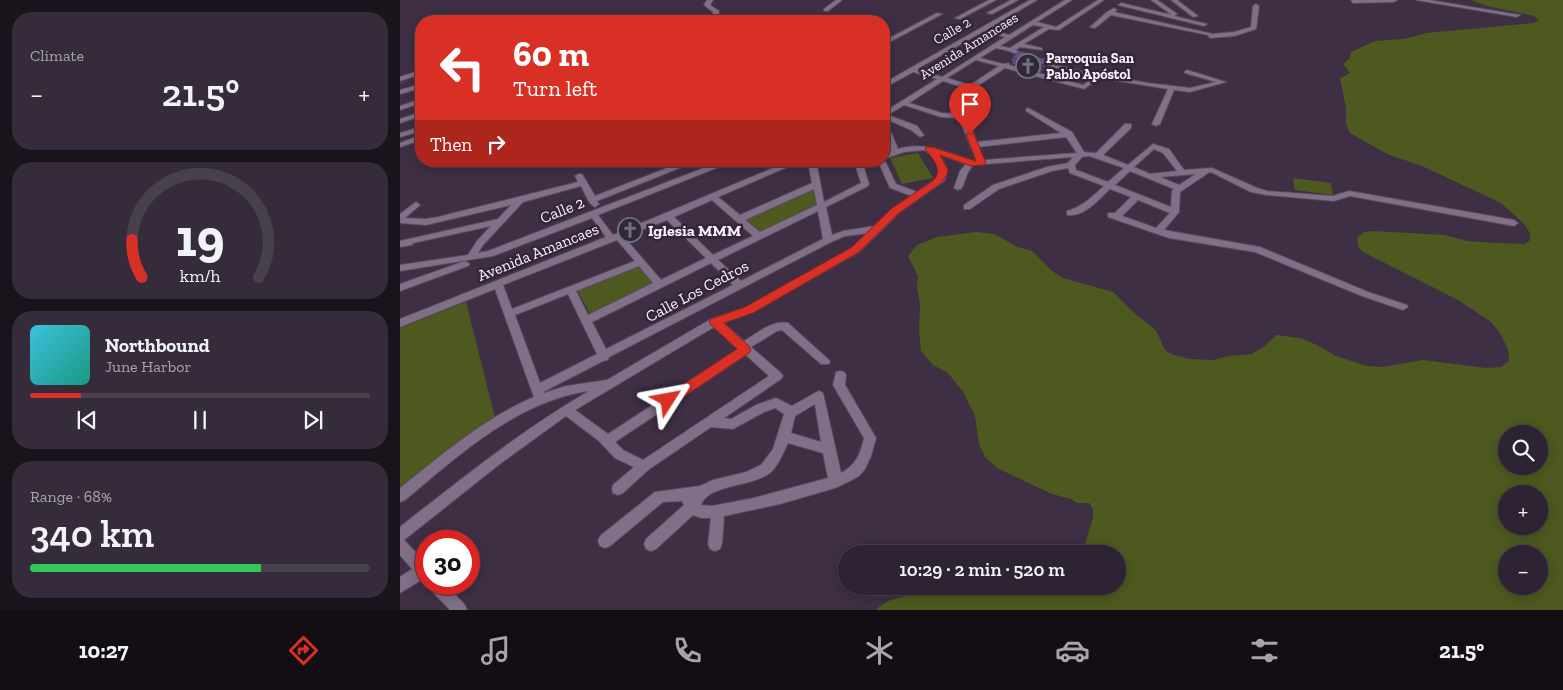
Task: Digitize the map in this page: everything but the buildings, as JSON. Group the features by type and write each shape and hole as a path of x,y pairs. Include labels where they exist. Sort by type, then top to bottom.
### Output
{"street":[{"path":"710,0 707,5 716,11 715,15"},
{"path":"826,10 839,0"},
{"path":"958,18 993,0"},
{"path":"990,14 1015,0"},
{"name":"Calle 2","path":"890,83 1034,0"},
{"name":"Avenida Amancaes","path":"890,112 1069,0"},
{"path":"1032,23 1057,29 1101,0"},
{"path":"1094,27 1109,13 1129,0 1143,10"},
{"path":"1154,0 1179,18"},
{"path":"1174,0 1194,16"},
{"path":"1352,1 1394,0"},
{"path":"1420,0 1517,15"},
{"path":"1451,0 1480,4"},
{"path":"1121,5 1204,24"},
{"path":"1109,13 1210,35 1234,34 1256,26 1256,6"},
{"path":"890,34 936,13 890,40"},
{"path":"1011,50 1048,27"},
{"path":"982,29 1010,37"},
{"path":"1020,45 1040,49"},
{"path":"994,46 1098,77 1171,89 1200,89 1223,82 1187,72"},
{"path":"971,87 1020,55"},
{"path":"974,58 1084,87 1098,77"},
{"path":"913,70 980,90 956,106 981,163"},
{"path":"400,78 415,74"},
{"path":"400,92 415,88"},
{"path":"1156,124 1171,89"},
{"path":"400,98 400,119 415,115"},
{"path":"401,108 415,103"},
{"path":"903,103 941,115 962,116"},
{"path":"1028,110 1069,134 1081,153"},
{"path":"890,118 914,128 920,135"},
{"path":"1098,156 1128,126"},
{"path":"400,135 415,130"},
{"path":"974,145 1069,134"},
{"path":"400,144 415,140"},
{"path":"890,140 895,152"},
{"path":"1070,214 1080,210 1153,146 1166,151 1182,173"},
{"path":"890,154 918,148 929,149 971,164 1081,153 1098,156 1179,188"},
{"path":"400,534 497,459 566,410 715,322 749,310 856,250 896,210 932,187 943,175 942,166 929,149"},
{"path":"967,207 996,187 1050,169 1070,165 1081,153"},
{"path":"958,188 964,170 971,164"},
{"path":"1070,165 1073,171 1174,212"},
{"path":"592,200 677,167"},
{"name":"Calle 2","path":"400,268 490,254 597,213 708,167"},
{"name":"Avenida Amancaes","path":"400,322 714,198 784,167"},
{"path":"813,167 828,240"},
{"path":"586,320 865,184 860,167"},
{"path":"885,167 893,186 918,195"},
{"path":"1150,176 1207,170 1216,171 1254,190 1267,193 1334,199 1349,193 1514,223"},
{"path":"1158,231 1174,212 1175,195 1179,188 1207,170"},
{"path":"400,219 426,222 438,220 520,200 580,180 592,200 597,213 615,237 659,284"},
{"path":"739,219 817,184"},
{"path":"1137,196 1114,216 1169,235 1257,250 1365,294 1403,307"},
{"path":"714,198 759,236"},
{"path":"470,258 480,243 520,200"},
{"path":"400,219 416,205"},
{"path":"668,216 739,285"},
{"path":"407,242 500,221"},
{"name":"Calle Los Cedros","path":"538,395 604,357 828,240 843,234 875,229"},
{"path":"400,288 490,254"},
{"path":"508,314 640,262"},
{"path":"498,284 538,395"},
{"path":"571,290 604,357"},
{"path":"618,489 644,466 777,376 715,322"},
{"path":"607,441 774,328 784,326 825,361"},
{"path":"682,496 694,505 695,509 699,512 718,511 783,497 848,478 857,471 866,454 870,438 839,385 840,374"},
{"path":"400,496 478,434 538,395 614,383"},
{"path":"569,389 580,393 582,396 581,401"},
{"path":"605,540 654,499 665,495 682,496 700,492 711,486 742,481 758,475 771,462 783,436 790,413 819,396 835,482"},
{"path":"709,422 733,424 760,408 776,403 787,409 790,413"},
{"path":"566,410 607,441 619,454 644,466"},
{"path":"783,436 830,450"},
{"path":"651,544 694,505 700,492"},
{"path":"715,544 718,511"},
{"path":"400,545 415,561"},
{"path":"400,586 415,578"},
{"path":"446,595 460,610"}],"green space":[{"path":"1471,0 1563,0 1563,610 876,610 887,602 913,595 1126,595 1126,545 1085,545 1093,518 1093,509 1089,503 1077,503 1071,499 1052,494 997,468 985,457 979,444 975,416 963,392 948,373 933,365 921,351 918,276 908,256 917,245 937,237 976,232 994,234 1018,247 1032,251 1052,271 1063,278 1113,292 1134,313 1156,330 1165,350 1171,354 1190,359 1213,360 1229,356 1252,354 1265,346 1276,335 1300,338 1336,356 1367,366 1382,367 1423,360 1486,368 1501,367 1509,361 1508,349 1500,333 1491,322 1458,300 1363,252 1359,248 1357,238 1364,232 1374,231 1445,235 1467,241 1525,244 1530,240 1530,233 1524,224 1501,203 1422,166 1387,154 1350,133 1346,124 1346,108 1340,78 1350,73 1343,64 1349,59 1351,52 1375,41 1404,39 1426,33 1533,23 1539,20 1534,16 1487,6"},
{"path":"918,153 933,178 902,184 890,158"},
{"path":"1293,178 1331,183 1333,195 1295,190"},
{"path":"814,188 819,205 762,233 744,219"},
{"path":"639,265 654,284 590,314 577,290"},
{"path":"466,302 495,418 400,491 400,328"}],"place":[{"name":"Parroquia San Pablo Apóstol","path":"1028,66"},
{"name":"Iglesia MMM","path":"630,230"}],"route":[{"path":"668,400 745,350 715,322 749,310 856,250 896,210 941,179 943,175 942,166 934,153 929,149 971,164 981,163 970,134"}]}
